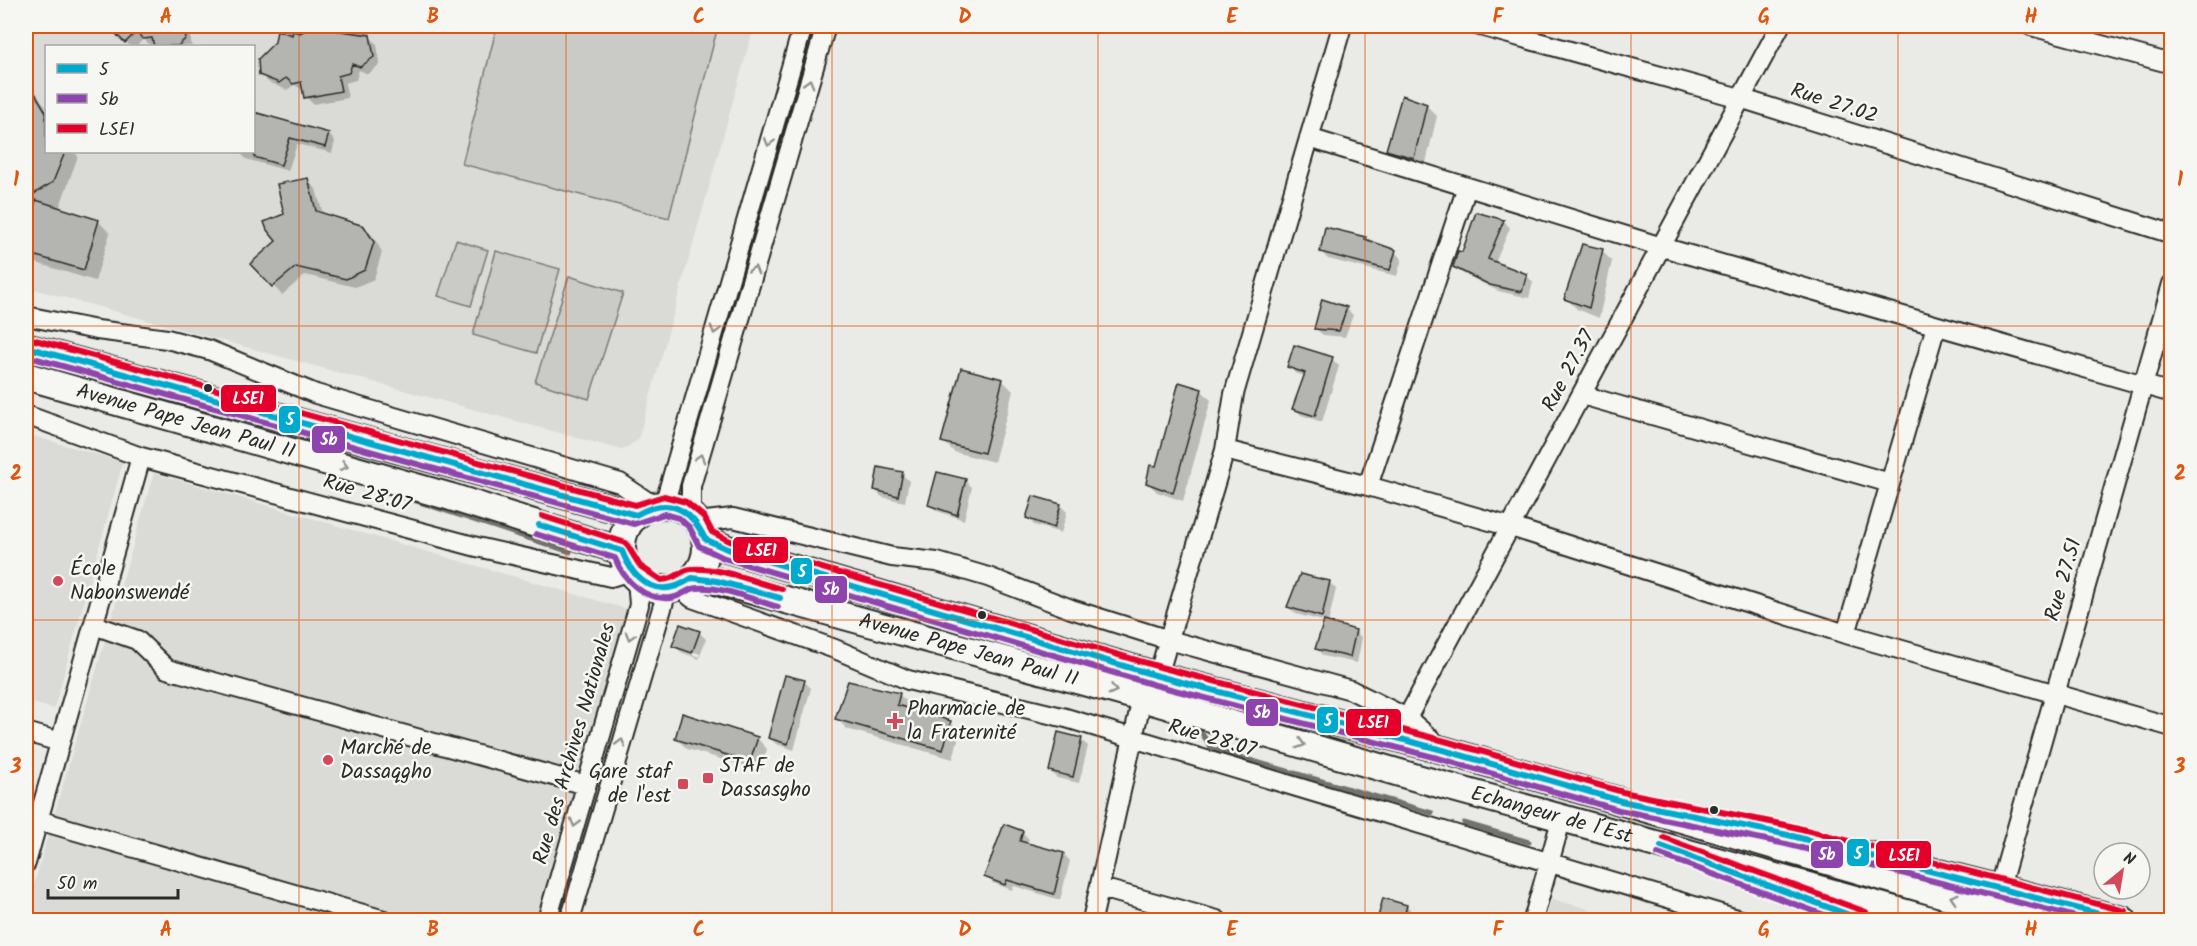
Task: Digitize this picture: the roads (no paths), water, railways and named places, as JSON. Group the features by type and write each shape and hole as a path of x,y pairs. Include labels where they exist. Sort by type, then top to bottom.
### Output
{"highway":[{"name":"Avenue Pape Jean Paul II","path":"26,348 651,509 683,510 727,549 1158,676 1404,729 1443,750"},
{"name":"Avenue Pape Jean Paul II","path":"26,376 452,497 630,567 654,588 717,581 1142,698 1417,778"},
{"path":"630,567 625,531 651,509"},
{"path":"679,584 704,558 698,525"},
{"name":"Echangeur de l´Est","path":"1443,750 2031,921"},
{"name":"Echangeur de l´Est","path":"1417,778 1931,921"},
{"path":"1621,801 1788,836 2123,921"},
{"path":"1646,840 1863,921"}],"street":[{"path":"26,316 97,330 167,339 208,350 316,394 620,483 651,509 803,26"},
{"path":"826,26 691,486 698,525 733,518 892,557 937,562 1071,609 1169,640 1351,690 1404,729"},
{"path":"1158,676 1225,450 1234,394 1342,26"},
{"name":"Rue 27.02","path":"1480,26 1740,98 2172,234"},
{"name":"Rue 27.37","path":"1404,729 1780,26"},
{"path":"2031,26 2083,32 2172,64"},
{"path":"1309,138 1662,247 2172,393"},
{"path":"1368,486 1467,187"},
{"name":"Rue 27.51","path":"2000,888 2172,284"},
{"path":"1846,634 1936,326"},
{"path":"1582,395 1890,483"},
{"name":"Rue 28.07","path":"26,415 141,457 302,498 477,548 611,577 630,567"},
{"path":"1225,450 1368,486 1511,527 1846,634 2172,727"},
{"path":"26,863 141,457"},
{"name":"Rue des Archives Nationales","path":"547,921 639,605 630,567"},
{"name":"Rue 28.07","path":"679,584 692,598 835,649 908,680 948,692 987,697 1021,706 1550,862 1741,921"},
{"name":"Rue des Archives Nationales","path":"570,921 679,584"},
{"path":"94,625 137,639 167,669 586,785"},
{"path":"1092,921 1142,698"},
{"path":"26,732 60,742"},
{"path":"1533,921 1562,817"},
{"path":"38,820 384,921"},
{"path":"1101,888 1217,921"}],"waterway":[{"path":"389,492 570,552"},
{"path":"1194,721 1212,749 1432,813"},
{"path":"1464,823 1529,842"}],"place":[{"name":"École Nabonswendé","path":"58,581"},
{"name":"Pharmacie de la Fraternité","path":"895,721"},
{"name":"Marché de Dassaqgho","path":"328,760"},
{"name":"STAF de Dassasgho","path":"708,778"},
{"name":"Gare staf de l'est","path":"683,784"}]}
